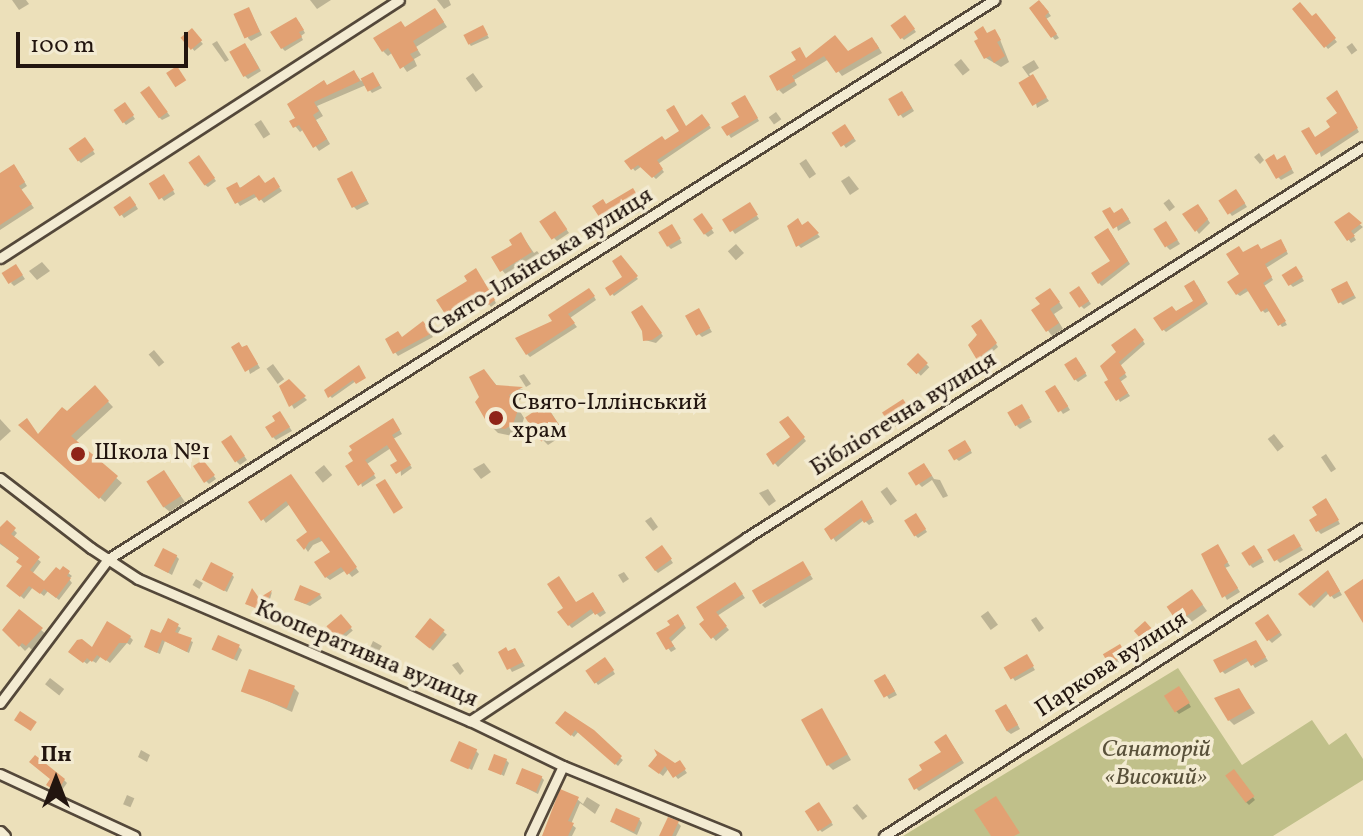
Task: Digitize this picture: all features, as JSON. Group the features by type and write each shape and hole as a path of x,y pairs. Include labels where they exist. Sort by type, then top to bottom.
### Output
{"street":[{"path":"0,258 399,0"},
{"name":"Свято-Ільїнська вулиця","path":"108,559 994,0"},
{"name":"Бібліотечна вулиця","path":"470,721 746,538 1363,147"},
{"name":"Кооперативна вулиця","path":"0,478 138,579 470,721 563,766 735,836"},
{"name":"Паркова вулиця","path":"884,836 1363,528"},
{"path":"0,703 108,559"},
{"path":"530,836 563,766"},
{"path":"0,774 134,836"},
{"path":"0,831 5,836"}],"green space":[{"name":"Санаторій «Високий»","path":"1178,668 1242,765 1312,720 1329,745 1346,733 1363,759 1363,780 1273,836 903,836"}],"building":[{"path":"1039,0 1049,12 1045,16 1057,34 1051,38 1029,8"},
{"path":"1300,2 1312,16 1316,13 1336,38 1324,48 1292,9"},
{"path":"249,7 260,32 244,39 233,14"},
{"path":"435,8 444,22 413,41 418,50 410,54 414,60 400,69 388,48 382,52 373,38 401,21 405,27"},
{"path":"905,15 915,29 900,39 890,26"},
{"path":"296,17 304,30 299,32 302,37 281,49 270,32"},
{"path":"483,25 488,35 468,45 463,35"},
{"path":"983,26 987,33 995,29 1001,40 997,42 1005,56 994,63 990,56 984,59 974,41 978,39 974,32"},
{"path":"192,28 202,40 191,50 181,38"},
{"path":"835,35 848,51 872,37 879,48 836,73 824,56 792,76 795,81 777,91 769,76 796,60 791,52 800,47 806,58"},
{"path":"245,43 259,68 243,77 229,52"},
{"path":"177,66 186,80 175,87 166,73"},
{"path":"354,70 360,81 314,102 319,111 313,115 327,139 313,148 299,125 293,128 289,121 295,118 287,104 324,80 327,85"},
{"path":"373,72 380,85 368,92 361,79"},
{"path":"1033,74 1047,97 1032,106 1018,83"},
{"path":"149,86 168,112 159,118 140,92"},
{"path":"1337,90 1358,128 1316,155 1301,131 1309,127 1315,137 1330,127 1326,121 1337,113 1326,98"},
{"path":"902,91 912,108 898,116 888,99"},
{"path":"745,95 758,118 727,136 721,127 739,117 731,103"},
{"path":"125,102 134,115 123,123 114,110"},
{"path":"674,105 686,126 702,114 710,125 657,160 663,169 652,178 638,165 631,170 624,161 662,136 665,140 679,131 666,110"},
{"path":"845,124 854,138 841,147 832,133"},
{"path":"85,137 94,150 78,162 69,148"},
{"path":"1274,154 1277,160 1285,155 1292,169 1276,179 1265,160"},
{"path":"199,155 215,178 204,185 188,162"},
{"path":"14,164 25,182 19,186 32,204 0,225 0,173"},
{"path":"352,171 367,200 352,208 337,179"},
{"path":"164,174 174,190 159,200 149,184"},
{"path":"259,175 265,183 274,177 280,187 259,201 254,194 235,204 226,188 237,182 240,188"},
{"path":"633,188 643,205 605,226 592,206 603,199 606,204"},
{"path":"1236,189 1245,203 1228,215 1218,200"},
{"path":"130,196 136,205 120,216 113,207"},
{"path":"750,202 758,215 730,232 722,219"},
{"path":"1198,204 1208,219 1195,232 1182,214"},
{"path":"1110,207 1114,213 1122,208 1129,219 1113,229 1102,211"},
{"path":"555,211 567,229 552,240 539,222"},
{"path":"1349,212 1362,223 1351,231 1355,236 1347,241 1334,222"},
{"path":"702,213 713,229 704,235 693,219"},
{"path":"798,218 802,225 808,221 819,233 796,247 787,226"},
{"path":"1166,221 1178,240 1165,248 1153,229"},
{"path":"672,224 681,239 667,247 658,232"},
{"path":"1108,228 1128,261 1098,284 1091,273 1110,261 1094,237"},
{"path":"521,232 532,252 500,272 491,257 512,245 509,240"},
{"path":"1281,239 1287,251 1265,264 1272,277 1263,283 1286,321 1278,326 1267,308 1261,312 1246,288 1236,295 1227,282 1239,274 1226,254 1239,246 1243,252 1258,244 1261,249"},
{"path":"621,255 638,276 610,296 605,288 622,277 612,261"},
{"path":"16,264 23,275 8,284 2,273"},
{"path":"1296,266 1303,277 1288,286 1282,275"},
{"path":"476,268 495,300 487,306 477,292 447,317 436,300 467,281 464,276"},
{"path":"1194,280 1206,301 1162,331 1153,318 1172,306 1176,311 1193,301 1184,286"},
{"path":"1347,281 1354,295 1338,303 1331,289"},
{"path":"1079,286 1089,301 1079,308 1069,293"},
{"path":"589,288 595,296 568,314 575,323 526,355 515,338 552,321 548,315"},
{"path":"1050,288 1060,302 1050,309 1059,323 1046,332 1031,310 1040,304 1035,298"},
{"path":"642,305 662,333 652,340 643,341 642,331 631,312"},
{"path":"699,308 710,328 696,336 685,316"},
{"path":"981,319 997,343 977,360 968,345 977,335 971,326"},
{"path":"423,321 432,333 393,354 385,339 398,331 402,337"},
{"path":"1135,328 1144,340 1119,362 1126,373 1119,378 1128,393 1116,401 1104,382 1108,380 1100,366 1116,352 1111,345"},
{"path":"239,342 242,347 247,345 258,364 245,372 231,347"},
{"path":"918,353 928,363 917,374 907,364"},
{"path":"1076,357 1086,373 1074,381 1064,364"},
{"path":"359,365 366,378 356,384 353,380 328,398 324,390"},
{"name":"Свято-Іллінський храм","path":"484,369 496,385 523,387 509,395 518,410 513,424 505,429 489,426 475,402 479,397 469,377"},
{"path":"289,379 306,396 289,407 279,386"},
{"path":"95,385 109,401 71,436 118,476 99,499 18,425 27,418 38,434 62,407 67,411"},
{"path":"1055,385 1068,406 1058,413 1045,391"},
{"path":"903,399 912,413 891,427 882,413"},
{"path":"545,404 561,428 541,441 525,417"},
{"path":"1022,404 1030,418 1015,426 1007,412"},
{"path":"280,411 290,427 272,438 265,427 275,421 272,416"},
{"path":"788,416 805,437 773,465 766,454 790,437 779,422"},
{"path":"393,418 400,430 392,435 411,465 396,474 390,465 397,461 387,445 365,460 375,474 358,486 345,466 353,461 348,453 352,450 349,446"},
{"path":"231,435 245,456 235,462 221,442"},
{"path":"965,440 971,450 954,461 948,450"},
{"path":"203,460 215,475 204,483 193,466"},
{"path":"924,463 932,476 916,486 908,473"},
{"path":"164,470 181,496 163,507 146,481"},
{"path":"291,474 357,567 347,575 341,567 325,578 314,562 330,552 319,537 309,542 304,550 296,540 307,532 286,501 261,521 248,502"},
{"path":"385,479 403,508 394,514 376,485"},
{"path":"1326,498 1339,520 1316,532 1309,520 1317,515 1312,507"},
{"path":"862,500 872,518 864,523 861,518 831,540 824,529"},
{"path":"916,513 926,529 914,537 904,520"},
{"path":"7,520 16,528 11,534 40,557 30,570 44,581 56,567 60,570 63,566 70,571 67,576 71,578 56,598 44,589 40,594 29,586 20,597 6,586 22,566 16,562 19,558 0,543 0,527"},
{"path":"1294,534 1301,546 1274,562 1267,550"},
{"path":"1218,544 1228,562 1224,565 1238,588 1222,598 1201,554"},
{"path":"662,545 672,559 655,571 645,557"},
{"path":"1254,545 1262,558 1249,566 1241,553"},
{"path":"163,548 177,555 168,573 154,566"},
{"path":"803,561 811,575 760,604 752,590"},
{"path":"211,562 233,573 224,591 202,580"},
{"path":"1328,570 1340,591 1330,597 1326,591 1310,606 1298,594"},
{"path":"559,576 576,602 593,592 604,610 595,615 591,609 568,626 557,612 563,608 547,584"},
{"path":"1363,579 1363,623 1344,592"},
{"path":"735,582 743,594 716,612 727,626 711,639 699,624 704,620 696,607"},
{"path":"300,585 321,594 306,604 294,600"},
{"path":"252,588 259,598 272,590 263,611 245,604"},
{"path":"1192,589 1203,605 1178,622 1167,607"},
{"path":"19,609 43,628 26,646 22,643 19,647 2,630"},
{"path":"341,614 352,627 337,639 326,626"},
{"path":"678,614 684,624 669,638 674,646 666,650 656,633 670,625 667,621"},
{"path":"1268,614 1280,632 1267,641 1255,623"},
{"path":"168,618 179,624 175,632 192,638 187,652 162,640 157,653 144,647 151,629 161,633"},
{"path":"430,618 445,630 430,649 415,637"},
{"path":"107,621 131,636 127,643 119,643 106,661 97,655 92,662 87,658 83,663 68,652 77,640 82,639 92,647"},
{"path":"1145,621 1154,631 1143,641 1134,631"},
{"path":"218,635 240,645 233,659 211,650"},
{"path":"1256,640 1266,657 1251,666 1246,658 1220,673 1213,660"},
{"path":"1120,644 1126,654 1109,665 1103,654"},
{"path":"506,647 508,651 515,648 523,662 507,670 498,652"},
{"path":"1027,654 1034,666 1011,680 1004,668"},
{"path":"605,657 614,670 595,684 585,671"},
{"path":"249,669 295,686 287,708 241,692"},
{"path":"885,674 895,691 884,698 874,680"},
{"path":"1179,686 1190,703 1175,713 1164,696"},
{"path":"1239,688 1251,708 1228,721 1214,698"},
{"path":"1006,704 1018,725 1007,731 995,710"},
{"path":"822,708 848,754 827,766 801,720"},
{"path":"20,711 37,722 31,731 14,720"},
{"path":"565,711 594,730 622,756 615,765 575,730 571,736 555,723"},
{"path":"946,734 962,760 914,790 908,779 922,770 919,765 941,752 934,742"},
{"path":"459,741 477,749 468,769 450,761"},
{"path":"654,749 675,763 680,760 686,769 673,778 665,766 659,774 648,766 657,755"},
{"path":"494,754 507,759 501,775 488,770"},
{"path":"35,755 65,779 57,792 46,785 50,779 29,762"},
{"path":"522,768 542,776 536,792 516,784"},
{"path":"1234,769 1254,796 1246,803 1225,776"},
{"path":"560,789 579,797 568,821 574,823 568,836 542,836"},
{"path":"996,796 1020,833 991,836 974,810"},
{"path":"819,802 832,822 818,831 805,811"},
{"path":"616,808 640,818 634,832 610,822"},
{"path":"668,817 679,821 672,836 659,836"}],"place":[{"name":"Свято-Іллінський храм","path":"496,418"},
{"name":"Школа №1","path":"78,454"}]}
